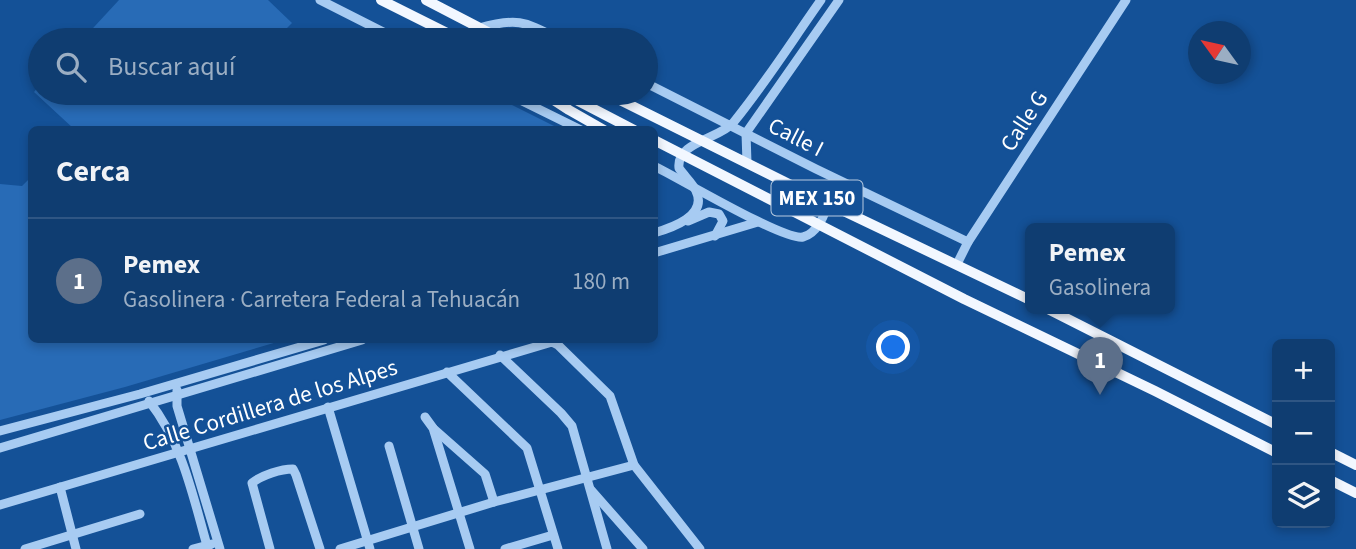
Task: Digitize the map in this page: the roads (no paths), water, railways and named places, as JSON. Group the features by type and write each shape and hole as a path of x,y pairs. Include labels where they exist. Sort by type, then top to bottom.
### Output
{"main road":[{"path":"381,0 437,28"},
{"path":"426,0 478,28"},
{"path":"561,105 597,126"},
{"path":"586,105 626,126"},
{"name":"MEX 150","path":"630,105 1025,298"},
{"name":"MEX 150","path":"658,142 964,299 1272,451"},
{"path":"1058,314 1272,422"},
{"path":"1335,454 1356,465"},
{"path":"1335,482 1356,493"}],"street":[{"path":"320,0 375,28"},
{"path":"683,224 694,211 698,197 679,168 681,154 690,146 703,142 731,125 821,0"},
{"path":"747,163 746,133 837,0"},
{"name":"Calle G","path":"957,264 968,242 1126,0"},
{"path":"478,28 513,20 537,28"},
{"name":"Calle I","path":"658,89 968,242"},
{"path":"530,105 573,126"},
{"path":"658,168 758,222 790,236 811,234 826,210 827,203"},
{"path":"658,232 705,213 716,213 723,221 715,236"},
{"path":"658,252 758,222"},
{"path":"0,431 140,394 314,343"},
{"path":"0,448 352,343"},
{"name":"Calle Cordillera de los Alpes","path":"0,505 548,343"},
{"name":"Calle Cordillera de los Alpes","path":"554,343 610,396 634,465"},
{"path":"500,355 561,412 572,426 607,549"},
{"path":"447,372 527,449 558,549"},
{"path":"179,382 177,406 207,547"},
{"path":"140,394 159,412 185,451 218,545 193,549"},
{"path":"159,412 177,406"},
{"path":"328,407 369,544"},
{"path":"425,417 433,428 485,474 494,502"},
{"path":"433,428 470,549"},
{"path":"389,446 419,549"},
{"path":"340,549 369,544 458,512 540,489 587,482 634,465 700,549"},
{"path":"270,549 252,483 287,469 293,470 320,549"},
{"path":"587,482 643,549"},
{"path":"60,487 76,549"},
{"path":"25,549 140,514"},
{"path":"505,549 553,535"}],"place":[{"name":"Pemex","path":"1100,395"}]}
